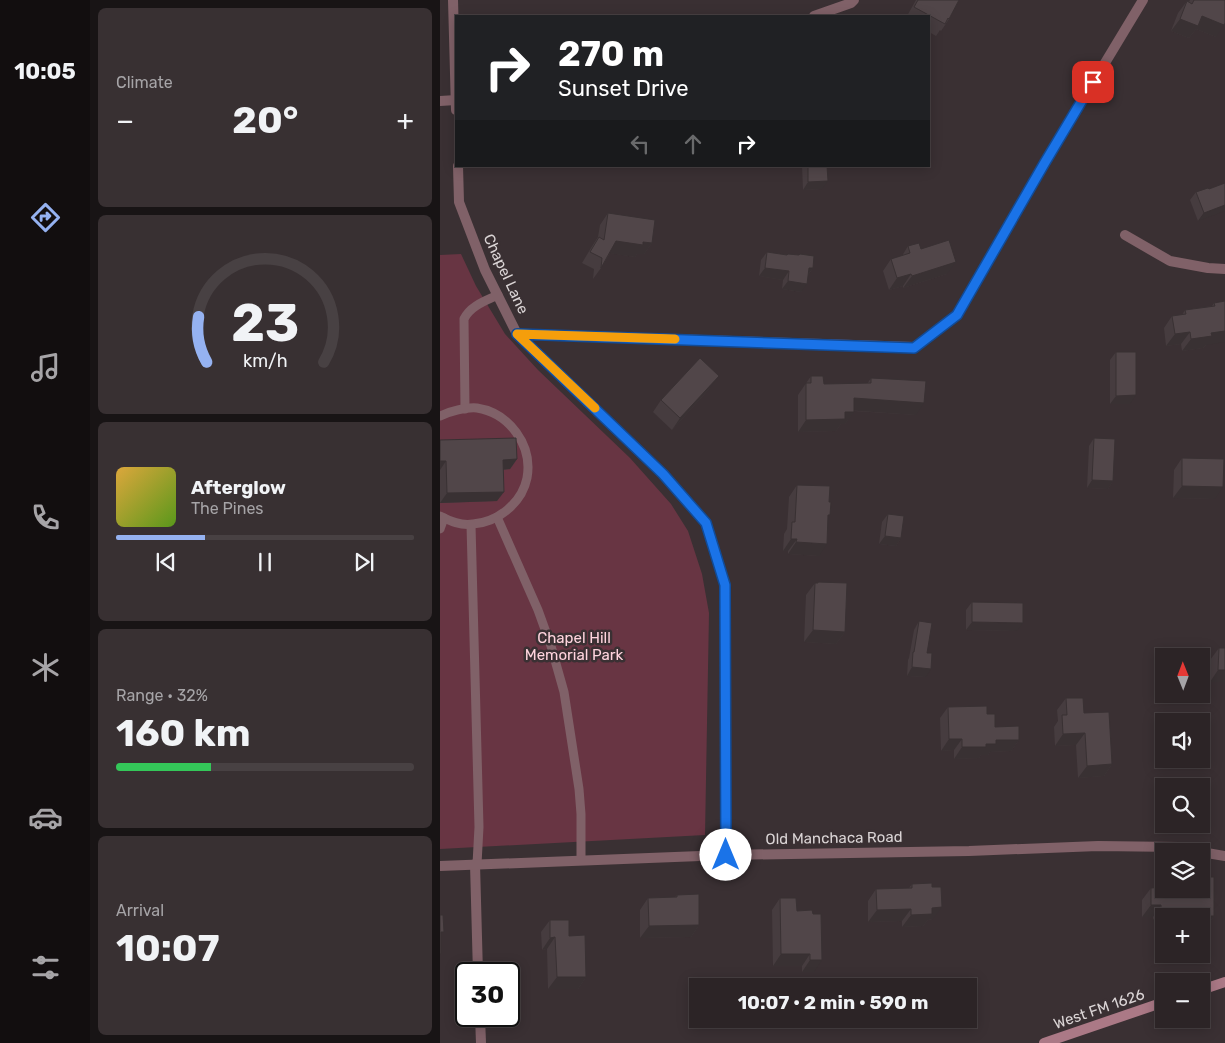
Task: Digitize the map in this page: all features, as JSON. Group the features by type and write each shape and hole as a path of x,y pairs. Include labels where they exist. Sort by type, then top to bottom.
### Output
{"main road":[{"path":"1210,987 1225,982"},
{"name":"West FM 1626","path":"1044,1043 1155,1005"}],"street":[{"path":"453,0 455,29"},
{"path":"817,15 851,3 854,0"},
{"path":"517,334 914,348 957,315 1142,0"},
{"path":"440,101 455,100"},
{"name":"Chapel Lane","path":"458,167 459,202 485,270 517,334 663,474 706,523 725,585 726,855"},
{"path":"1126,235 1170,260 1225,270"},
{"name":"Old Manchaca Road","path":"440,866 726,855 960,852 1098,846 1155,847"},
{"name":"Old Manchaca Road","path":"1210,854 1225,856"},
{"path":"476,864 478,962"},
{"path":"480,1027 481,1043"}],"lane":[{"path":"465,409 464,320 466,314 471,309 498,295"},
{"path":"440,416 457,409 476,408 494,414 510,425 522,440 527,459 527,478 520,496 507,511 490,521 471,525 452,522 442,517 440,529"},
{"path":"497,517 538,610 551,646 564,692 580,789 581,860"},
{"path":"471,525 480,827 476,864"}],"green space":[{"name":"Chapel Hill Memorial Park","path":"461,254 476,286 505,334 538,370 630,458 671,504 688,531 702,574 709,613 705,835 440,849 440,255"}],"building":[{"path":"918,0 959,0 945,24 914,7"},
{"path":"1194,0 1225,0 1224,25 1202,16 1198,26 1180,19 1187,1 1192,4"},
{"path":"808,167 827,167 828,181 808,182"},
{"path":"1225,183 1225,205 1204,213 1196,192"},
{"path":"608,213 655,220 652,243 643,242 643,245 616,241 601,268 602,258 590,252 599,237 604,240"},
{"path":"949,240 956,262 912,276 911,274 897,278 891,259 910,253 908,246 919,243 921,249"},
{"path":"767,252 814,256 813,268 809,268 807,284 788,281 789,271 765,268"},
{"path":"1225,301 1225,331 1211,333 1212,336 1191,339 1190,332 1175,334 1172,316 1186,314 1185,310 1215,306 1214,303"},
{"path":"1116,352 1136,352 1136,395 1116,396"},
{"path":"700,358 719,376 680,418 661,400"},
{"path":"811,376 823,376 824,384 871,383 871,378 926,381 924,403 854,398 854,412 845,412 845,419 806,420 806,383 811,383"},
{"path":"516,438 517,459 503,460 504,492 447,493 446,461 440,461 440,440"},
{"path":"1094,438 1115,439 1113,481 1092,480"},
{"path":"1182,458 1224,459 1223,487 1182,486"},
{"path":"797,485 830,486 829,502 831,502 830,515 828,515 827,544 796,542 797,539 791,539 792,522 795,522"},
{"path":"888,514 904,516 901,538 885,536"},
{"path":"815,583 847,583 845,632 813,630"},
{"path":"972,602 1023,603 1023,623 972,622"},
{"path":"919,621 932,623 927,653 932,653 931,669 912,667"},
{"path":"1219,648 1225,648 1225,670 1218,670"},
{"path":"1066,698 1083,698 1084,713 1109,712 1112,764 1087,766 1085,733 1063,734 1062,715 1067,715"},
{"path":"987,706 987,714 995,714 995,727 1019,726 1019,740 996,740 996,744 986,744 986,747 962,747 962,739 949,739 948,707"},
{"path":"1210,877 1214,877 1214,916 1210,916 1210,908 1161,908 1161,905 1151,905 1151,888 1155,888 1155,898 1210,898"},
{"path":"932,883 932,887 941,887 942,907 932,908 932,914 911,915 911,909 877,910 876,889 912,888 912,884"},
{"path":"699,894 699,925 649,926 648,898"},
{"path":"780,898 796,898 797,911 812,910 813,914 821,914 822,960 810,960 810,954 781,954"},
{"path":"440,915 443,915 444,932 441,932 441,954 440,954"},
{"path":"550,920 569,920 569,936 585,935 586,977 557,977 555,937 550,938"}],"slow traffic":[{"path":"595,408 517,334 675,339"}],"route":[{"path":"726,855 725,585 706,523 663,474 517,334 914,348 957,315 1093,82"}]}
